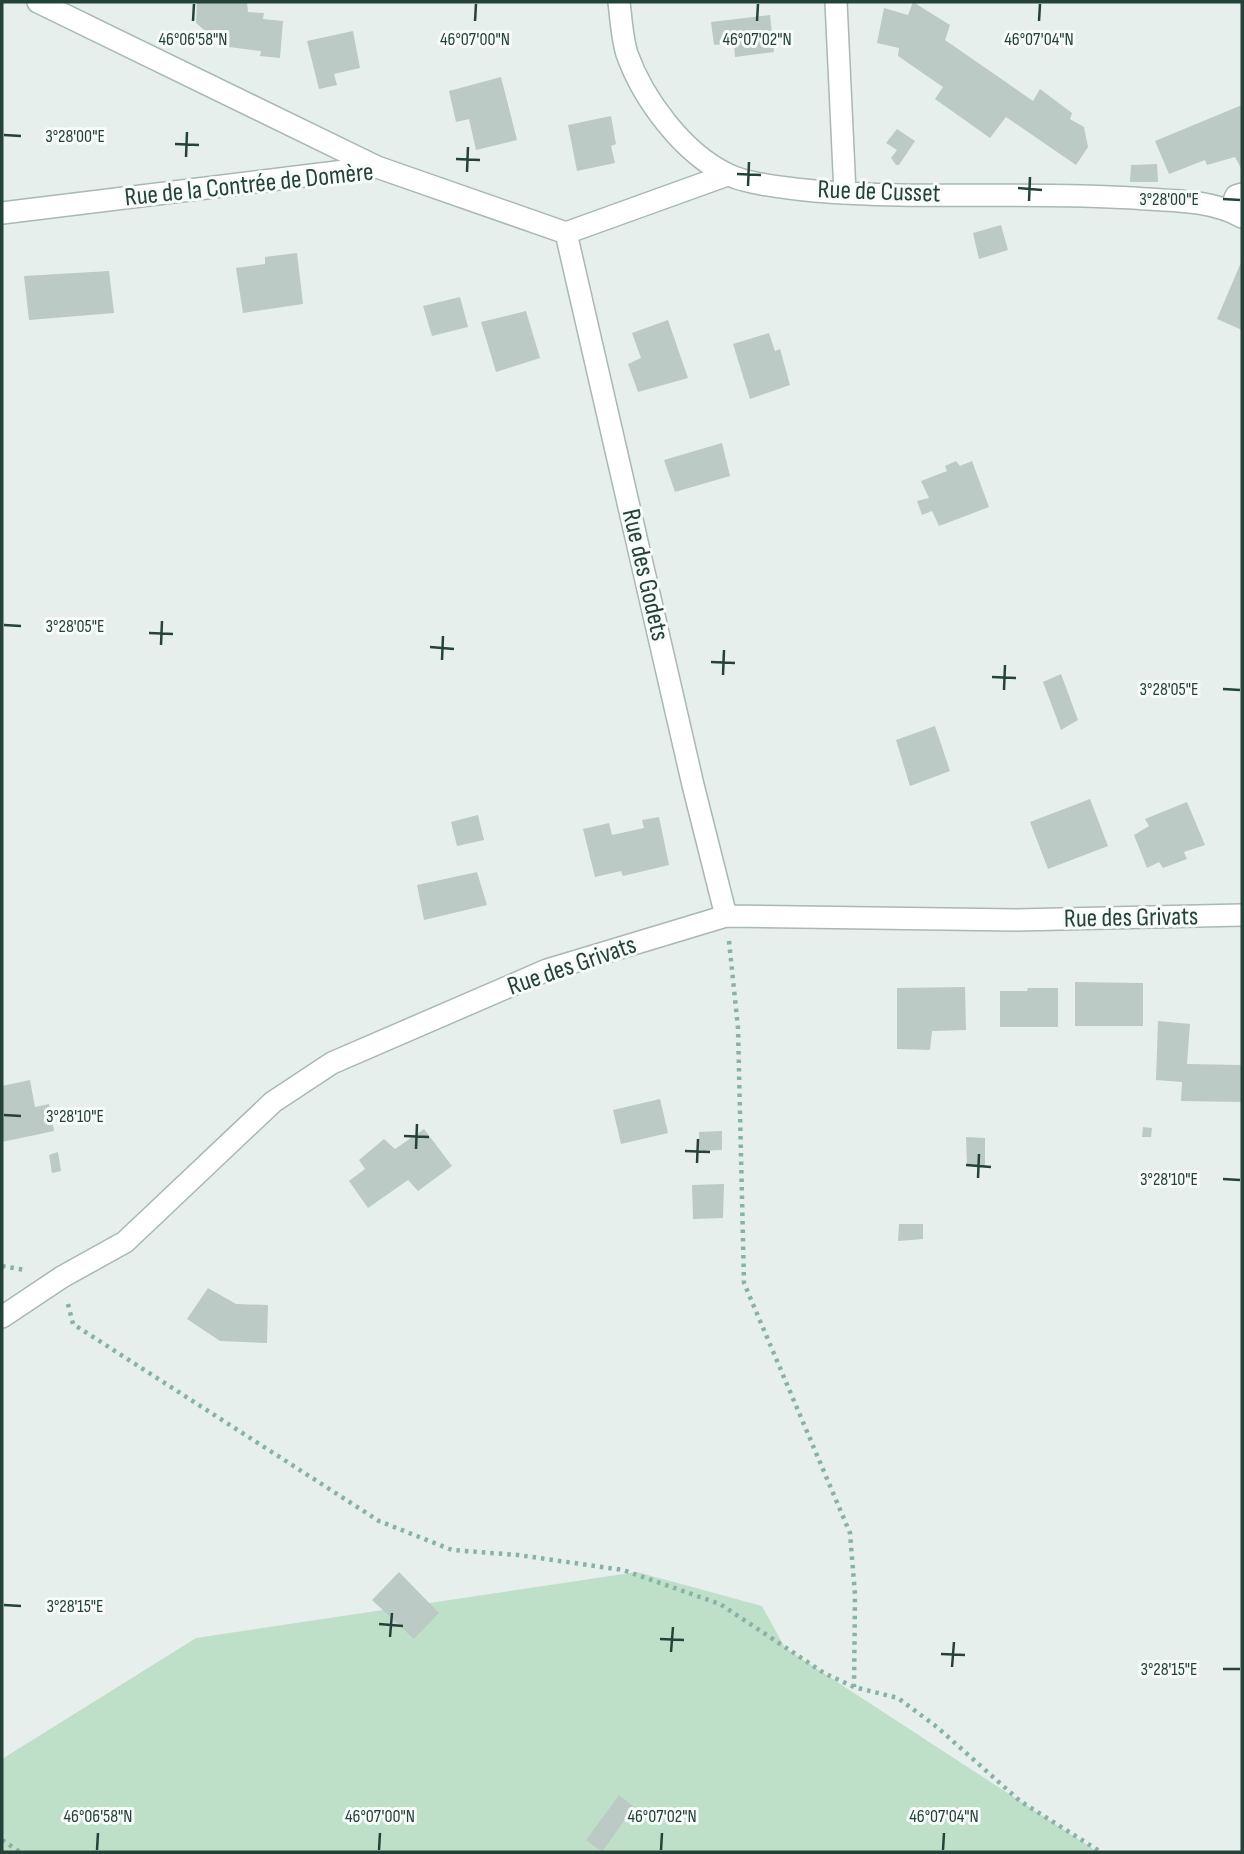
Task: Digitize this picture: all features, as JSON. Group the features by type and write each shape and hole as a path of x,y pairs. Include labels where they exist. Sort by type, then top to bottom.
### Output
{"street":[{"path":"38,2 377,167"},
{"name":"Rue de Cusset","path":"619,2 627,53 654,109 692,150 727,175 784,188 845,193 1098,196 1238,207"},
{"path":"836,2 845,193"},
{"name":"Rue de la Contrée de Domère","path":"2,213 377,167 566,233"},
{"path":"566,233 727,175"},
{"name":"Rue des Godets","path":"566,233 693,785 726,916"},
{"name":"Rue des Grivats","path":"2,1317 62,1277 125,1242 273,1102 332,1063 547,970 726,916 1016,920 1242,915"}],"path":[{"path":"726,916 738,1028 744,1283 850,1532 855,1595 853,1687"},
{"path":"62,1277 73,1324 379,1521 452,1550 518,1555 623,1570 720,1604 824,1673 853,1687 898,1698 937,1727 1020,1801 1101,1852"},
{"path":"2,1840 20,1852"}],"green space":[{"path":"637,1572 762,1606 785,1648 1098,1852 2,1852 2,1759 196,1638"}],"building":[{"path":"197,2 247,2 248,12 264,13 263,19 283,21 280,58 260,56 261,51 229,47 229,36 204,30 196,23"},
{"path":"913,2 950,25 945,40 1033,101 1040,89 1072,113 1070,119 1084,127 1088,147 1076,165 1006,117 990,138 935,99 943,87 898,56 899,48 877,43 884,8 908,15"},
{"path":"770,15 774,52 735,57 734,43 714,45 711,22"},
{"path":"353,31 360,68 334,74 337,85 319,89 307,41"},
{"path":"501,77 517,140 476,150 469,119 456,122 449,91"},
{"path":"1242,105 1242,170 1235,157 1207,165 1205,160 1169,174 1155,141"},
{"path":"611,116 616,144 611,146 615,163 577,171 568,125"},
{"path":"897,129 915,141 899,165 891,158 897,150 886,143"},
{"path":"1157,164 1158,182 1130,182 1131,165"},
{"path":"1001,225 1008,250 979,259 973,233"},
{"path":"297,253 303,304 243,313 236,268 265,264 265,257"},
{"path":"1242,260 1242,330 1217,319"},
{"path":"109,271 114,313 29,320 24,276"},
{"path":"460,297 468,327 432,336 423,306"},
{"path":"526,311 540,358 496,372 481,322"},
{"path":"668,320 688,378 638,392 628,364 641,358 632,333"},
{"path":"769,333 775,351 780,349 790,385 750,399 733,344"},
{"path":"722,443 730,476 675,492 664,460"},
{"path":"956,461 960,466 972,461 989,507 939,526 932,511 922,515 917,501 929,498 921,481 947,471 945,466"},
{"path":"1061,674 1078,720 1061,730 1043,682"},
{"path":"935,726 950,771 910,786 896,740"},
{"path":"1090,799 1108,846 1048,869 1030,822"},
{"path":"1187,802 1205,845 1184,852 1187,859 1163,868 1159,862 1147,868 1134,835 1149,826 1145,819"},
{"path":"478,815 484,840 457,846 451,822"},
{"path":"659,817 669,865 623,876 621,871 595,877 583,829 609,823 612,835 644,828 642,820"},
{"path":"477,872 487,905 424,920 417,885"},
{"path":"1075,982 1143,983 1143,1026 1075,1026"},
{"path":"965,987 966,1030 932,1031 930,1050 897,1049 897,988"},
{"path":"1028,988 1058,988 1058,1027 1000,1027 1000,991 1027,991"},
{"path":"1158,1021 1190,1024 1187,1064 1242,1065 1242,1102 1181,1101 1182,1082 1156,1080"},
{"path":"30,1080 35,1107 49,1104 54,1131 2,1142 2,1086"},
{"path":"660,1099 668,1133 621,1144 613,1110"},
{"path":"1143,1127 1152,1128 1151,1137 1142,1137"},
{"path":"424,1129 452,1166 418,1191 408,1180 368,1208 349,1181 365,1169 359,1160 384,1139 395,1149"},
{"path":"722,1131 722,1150 699,1151 699,1132"},
{"path":"966,1137 985,1138 985,1166 967,1166"},
{"path":"58,1152 61,1171 52,1173 49,1155"},
{"path":"724,1184 723,1218 693,1219 692,1185"},
{"path":"899,1224 923,1224 923,1239 898,1241"},
{"path":"208,1288 236,1304 268,1305 267,1343 220,1341 187,1319"},
{"path":"399,1572 439,1613 414,1639 372,1600"},
{"path":"619,1795 634,1807 602,1852 586,1840"}]}
